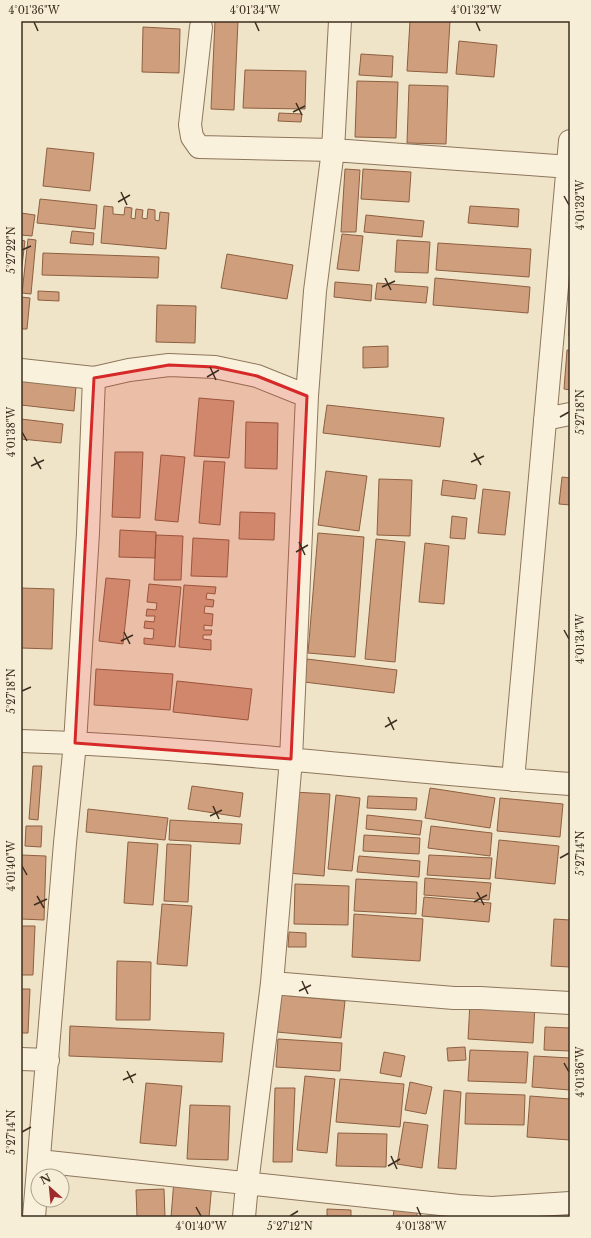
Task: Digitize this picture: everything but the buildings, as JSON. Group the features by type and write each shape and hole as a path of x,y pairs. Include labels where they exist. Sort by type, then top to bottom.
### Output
{"street":[{"path":"244,1217 272,983 291,759 307,396 315,291 333,150 340,21"},
{"path":"201,27 190,125 192,137 199,147 333,150 569,166"},
{"path":"513,780 569,166 570,141"},
{"path":"21,370 94,378 129,370 169,365 215,367 257,376 307,396"},
{"path":"34,1217 65,843 75,743 88,533 94,378"},
{"path":"545,419 570,414"},
{"path":"21,741 75,743 291,759 570,784"},
{"path":"272,983 454,998 570,1003"},
{"path":"21,1059 48,1060"},
{"path":"38,1161 472,1207 492,1208 570,1203"}],"highlighted area":[{"path":"169,365 215,367 257,376 307,396 291,759 75,743 94,378"}]}
